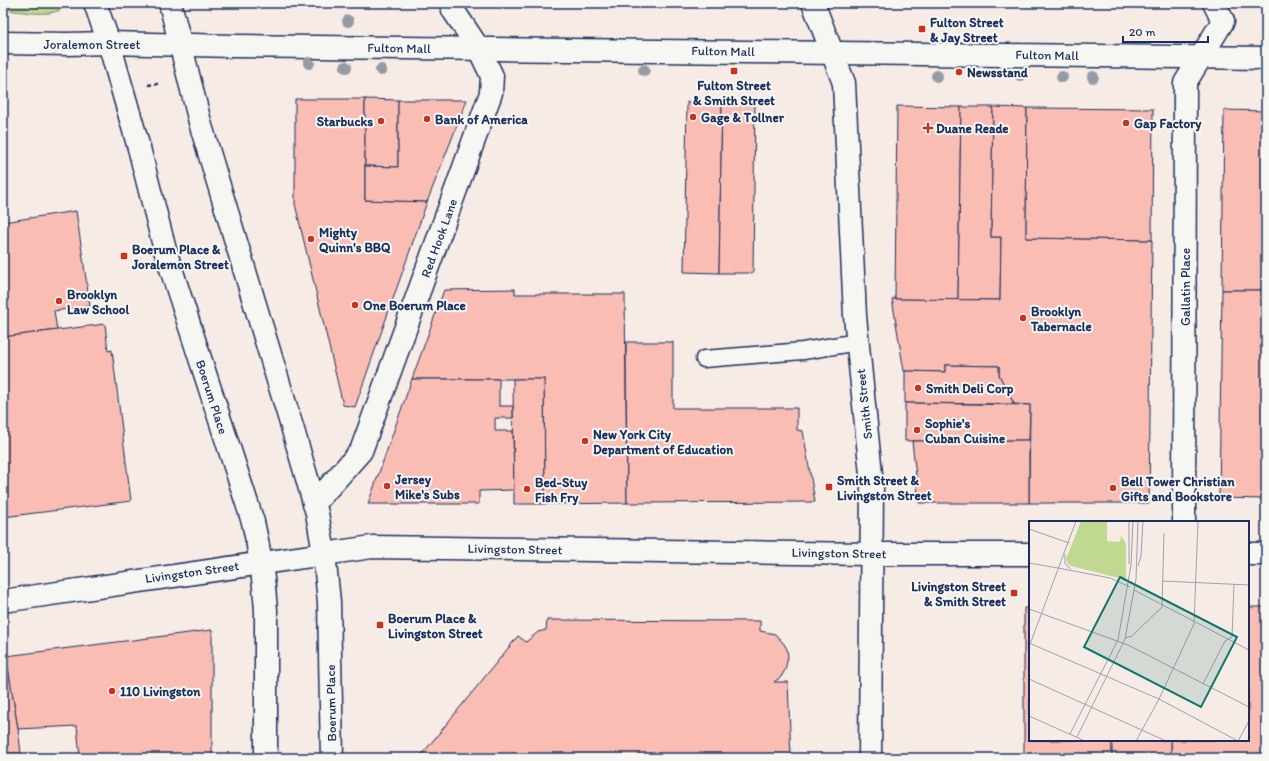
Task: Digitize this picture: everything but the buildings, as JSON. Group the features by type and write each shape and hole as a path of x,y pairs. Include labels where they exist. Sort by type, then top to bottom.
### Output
{"street":[{"name":"Boerum Place","path":"95,3 109,43 139,148 165,250 253,522 262,562 266,610 266,758"},
{"name":"Boerum Place","path":"170,3 202,126 317,513 324,553 329,602 332,758"},
{"name":"Red Hook Lane","path":"314,504 361,451 491,94 492,76 479,49 453,10 452,3"},
{"name":"Smith Street","path":"813,3 844,83 855,316 872,484 870,758"},
{"name":"Gallatin Place","path":"1184,521 1185,83 1223,21 1214,3"},
{"name":"Joralemon Street","path":"3,43 181,45"},
{"name":"Fulton Mall","path":"181,45 1266,58"},
{"name":"Livingston Street","path":"3,601 372,547 871,554 1029,554"},
{"path":"1249,554 1266,554"}],"lane":[{"path":"704,359 803,350 858,342"}],"path":[{"path":"143,86 158,84"}],"green space":[{"path":"3,3 67,3 55,12 38,13 3,10"}],"place":[{"name":"Fulton Street & Jay Street","path":"922,29"},
{"name":"Fulton Street & Smith Street","path":"734,71"},
{"name":"Newsstand","path":"959,72"},
{"name":"Gage & Tollner","path":"693,117"},
{"name":"Bank of America","path":"427,119"},
{"name":"Starbucks","path":"381,121"},
{"name":"Gap Factory","path":"1126,123"},
{"name":"Duane Reade","path":"928,128"},
{"name":"Mighty Quinn's BBQ","path":"311,239"},
{"name":"Boerum Place & Joralemon Street","path":"124,256"},
{"name":"Brooklyn Law School","path":"59,301"},
{"name":"One Boerum Place","path":"355,305"},
{"name":"Brooklyn Tabernacle","path":"1023,318"},
{"name":"Smith Deli Corp","path":"918,388"},
{"name":"Sophie's Cuban Cuisine","path":"917,430"},
{"name":"New York City Department of Education","path":"585,441"},
{"name":"Jersey Mike's Subs","path":"387,486"},
{"name":"Smith Street & Livingston Street","path":"829,487"},
{"name":"Bell Tower Christian Gifts and Bookstore","path":"1113,488"},
{"name":"Bed-Stuy Fish Fry","path":"527,489"},
{"name":"Livingston Street & Smith Street","path":"1014,593"},
{"name":"Boerum Place & Livingston Street","path":"380,625"},
{"name":"110 Livingston","path":"112,691"}]}
